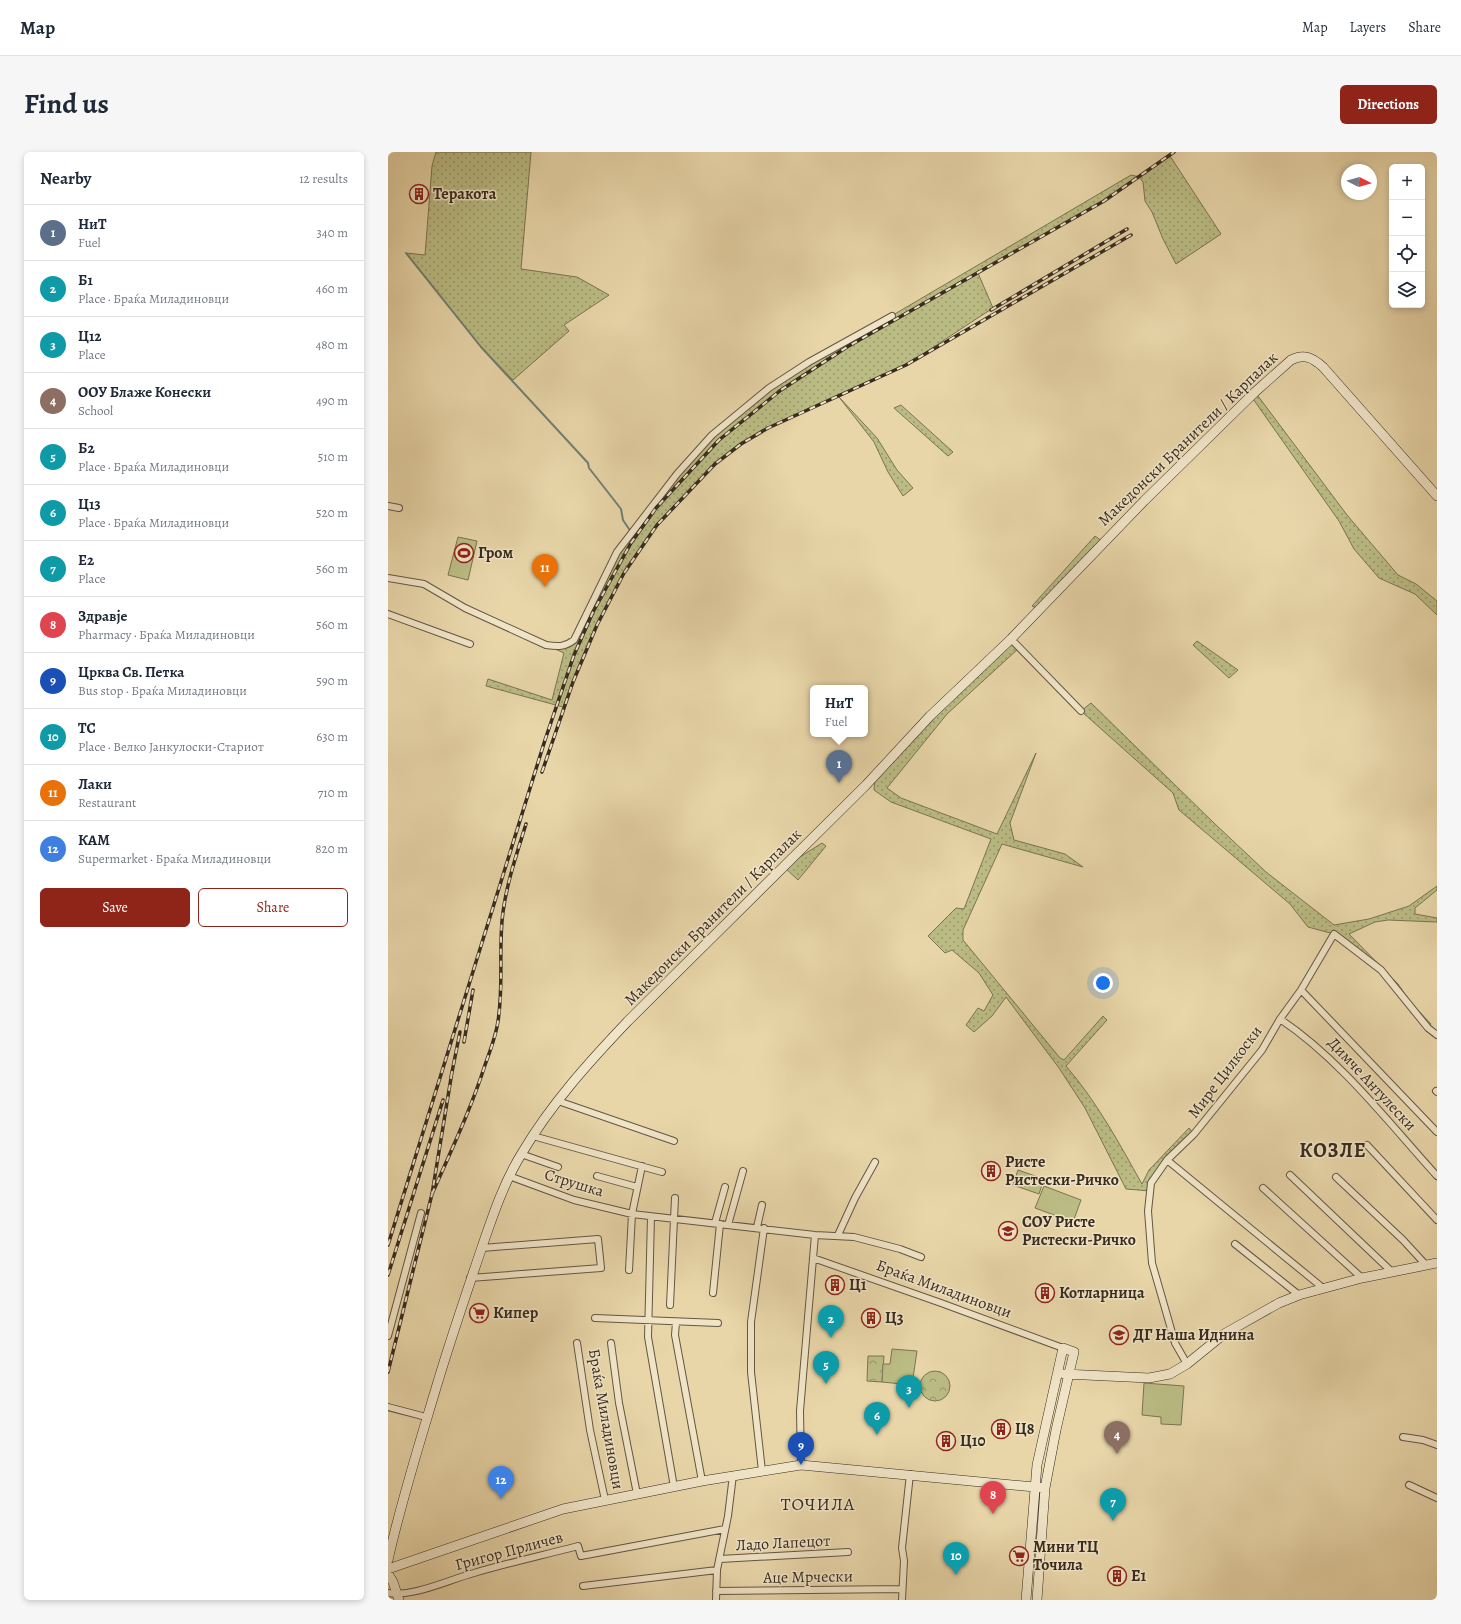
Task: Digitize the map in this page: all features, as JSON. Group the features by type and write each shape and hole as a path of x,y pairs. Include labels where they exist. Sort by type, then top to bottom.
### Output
{"main road":[{"name":"Македонски Бранители / Карпалак","path":"388,1560 426,1417 470,1278 482,1248 491,1219 509,1176 532,1136 558,1101 596,1055 628,1022 866,785 930,716 1011,639 1144,501 1255,392 1291,360 1297,357 1309,357 1323,367 1437,496"},
{"path":"1057,1373 1069,1375 1149,1378 1170,1374 1187,1364 1224,1334 1279,1303 1299,1295 1362,1278 1437,1263"},
{"path":"1026,1600 1035,1486 1044,1428 1063,1348 1074,1352 1056,1430 1045,1488 1037,1600"},
{"name":"Браќа Миладиновци","path":"388,1569 563,1509 733,1475 801,1465 910,1474 1045,1488"},
{"path":"388,1574 399,1598"}],"street":[{"path":"388,578 424,584 465,608 546,645 558,647 568,644 574,640 617,552 677,474 712,435 769,388 809,362 892,316"},
{"path":"388,506 399,508"},
{"path":"388,614 470,644"},
{"path":"1011,639 1081,711"},
{"name":"Мире Цилкоски","path":"1187,1364 1175,1343 1168,1323 1152,1263 1148,1212 1151,1183 1167,1160 1194,1134 1262,1050 1280,1019 1301,990 1334,934 1381,970 1428,1028 1437,1035"},
{"name":"Димче Антулески","path":"1301,990 1437,1132"},
{"name":"Димче Антулески","path":"1280,1019 1304,1036 1341,1071 1437,1176"},
{"path":"558,1101 674,1141"},
{"name":"Струшка","path":"532,1136 662,1172"},
{"path":"1367,1145 1437,1220"},
{"name":"Струшка","path":"521,1154 558,1167"},
{"path":"1167,1160 1323,1288"},
{"path":"838,1236 855,1198 875,1162"},
{"path":"629,1270 632,1214 642,1166"},
{"path":"728,1225 743,1171"},
{"path":"1290,1174 1392,1272"},
{"name":"Струшка","path":"509,1176 574,1200 632,1214 717,1224 761,1227 815,1235 854,1237 900,1249 921,1258"},
{"name":"Струшка","path":"597,1176 637,1187"},
{"path":"1336,1177 1403,1240 1426,1265"},
{"path":"713,1293 717,1224 725,1187"},
{"path":"1263,1188 1362,1278"},
{"path":"670,1305 675,1198"},
{"path":"762,1205 751,1322 751,1372 762,1471"},
{"path":"388,1336 421,1213"},
{"path":"651,1217 648,1337 674,1487"},
{"path":"801,1465 800,1411 815,1235"},
{"path":"470,1278 601,1268 598,1239 482,1248"},
{"path":"1235,1244 1299,1295"},
{"name":"Браќа Миладиновци","path":"813,1258 1063,1348"},
{"path":"595,1318 718,1323"},
{"path":"676,1322 675,1335 702,1481"},
{"name":"Браќа Миладиновци","path":"577,1343 590,1430 605,1500"},
{"name":"Браќа Миладиновци","path":"611,1343 619,1402 637,1494"},
{"path":"388,1407 426,1417"},
{"path":"1403,1438 1423,1440 1437,1445"},
{"path":"902,1600 901,1589 904,1561 902,1548 910,1474"},
{"path":"716,1600 717,1570 731,1495 733,1475"},
{"path":"1410,1486 1437,1498"},
{"name":"Григор Прличев","path":"388,1593 399,1598 578,1546 580,1556 725,1529"},
{"name":"Ладо Лапецот","path":"720,1558 848,1552"},
{"path":"583,1586 717,1570"},
{"name":"Аце Мрчески","path":"716,1591 901,1589"}],"green space":[{"path":"436,152 531,152 521,269 577,277 609,295 564,325 569,331 513,380 481,347 406,253 425,255 432,166"},
{"path":"1170,156 1221,234 1176,264 1163,239 1152,212 1145,201 1143,182 1139,177 1104,201 978,273 993,308 906,365 839,397 776,424 741,444 714,466 663,517 641,547 603,613 582,659 563,707 486,686 488,679 552,700 564,653 546,645 558,647 574,640 617,552 712,435 769,388 1131,175 1140,177"},
{"path":"1255,392 1347,515 1398,575 1416,584 1437,601 1437,615 1415,594 1379,578 1354,549 1339,521 1251,396"},
{"path":"839,397 877,438 897,470 913,488 903,496 888,472 874,442"},
{"path":"901,405 953,452 948,456 894,408"},
{"path":"1095,536 1103,542 1038,609 1032,606"},
{"name":"Гром","path":"458,537 477,541 468,580 448,575"},
{"path":"1011,639 1019,648 947,714 887,788 901,798 997,834 1036,753 1010,823 1014,840 1065,854 1083,867 1002,844 963,930 963,940 1060,1058 1064,1060 1103,1016 1107,1020 1066,1066 1098,1108 1142,1184 1149,1170 1189,1128 1194,1134 1151,1183 1150,1191 1126,1189 1085,1108 1059,1068 1006,997 992,1016 974,1032 966,1025 978,1008 984,1011 993,995 979,973 952,950 945,953 928,936 956,908 964,909 991,839 891,802 874,790 875,776"},
{"path":"1197,641 1238,670 1229,678 1193,645"},
{"path":"1091,703 1266,872 1334,925 1369,919 1409,906 1437,886 1437,890 1415,908 1415,914 1437,918 1437,922 1388,920 1375,922 1349,934 1398,984 1412,1004 1431,1024 1428,1028 1381,970 1334,934 1308,927 1290,904 1179,810 1173,793 1081,711"},
{"path":"822,843 826,846 798,880 784,867"},
{"path":"1018,1170 1044,1179 1039,1194 1013,1185"},
{"path":"1044,1186 1081,1200 1073,1222 1035,1208"},
{"path":"892,1349 917,1351 912,1385 882,1382 883,1364 890,1364"},
{"path":"868,1356 884,1356 882,1382 867,1381"},
{"path":"935,1371 941,1372 949,1380 949,1392 941,1400 935,1401 929,1400 921,1392 920,1386 921,1380 929,1372"},
{"path":"1144,1383 1184,1386 1181,1425 1161,1424 1161,1417 1142,1415"}],"waterway":[{"path":"406,253 481,347 588,463 589,468 621,509 623,520 631,532"}],"railway":[{"path":"388,1245 545,740 574,655 593,612 631,543 656,508 719,440 781,390 847,347 1104,201 1174,152"},
{"path":"991,310 1127,229"},
{"path":"542,772 573,682 597,625 624,573 657,525 715,464 741,444 768,428 906,365 1131,235"},
{"path":"432,1194 473,1098 496,1032 501,994 501,939 503,912 510,879 526,824"},
{"path":"464,1042 473,990"},
{"path":"451,1077 460,1032"},
{"path":"388,1372 432,1194 452,1072"},
{"path":"388,1275 443,1100"}],"place":[{"name":"Теракота","path":"419,194"},
{"name":"Гром","path":"464,553"},
{"name":"Лаки","path":"545,587"},
{"name":"НиТ","path":"839,783"},
{"name":"Ристе Ристески-Ричко","path":"991,1171"},
{"name":"СОУ Ристе Ристески-Ричко","path":"1008,1231"},
{"name":"Ц1","path":"835,1285"},
{"name":"Котларница","path":"1045,1293"},
{"name":"Кипер","path":"479,1313"},
{"name":"Ц3","path":"871,1318"},
{"name":"ДГ Наша Иднина","path":"1119,1335"},
{"name":"Б1","path":"831,1338"},
{"name":"Б2","path":"826,1384"},
{"name":"Ц12","path":"909,1408"},
{"name":"Ц8","path":"1001,1429"},
{"name":"Ц13","path":"877,1435"},
{"name":"Ц10","path":"946,1441"},
{"name":"ООУ Блаже Конески","path":"1117,1454"},
{"name":"Црква Св. Петка","path":"801,1465"},
{"name":"КАМ","path":"501,1499"},
{"name":"Здравје","path":"993,1514"},
{"name":"Е2","path":"1113,1521"},
{"name":"Мини ТЦ Точила","path":"1019,1556"},
{"name":"ТС","path":"956,1575"},
{"name":"Е1","path":"1117,1576"}],"district":[{"name":"КОЗЛЕ","path":"1333,1150"},
{"name":"ТОЧИЛА","path":"818,1504"}]}
